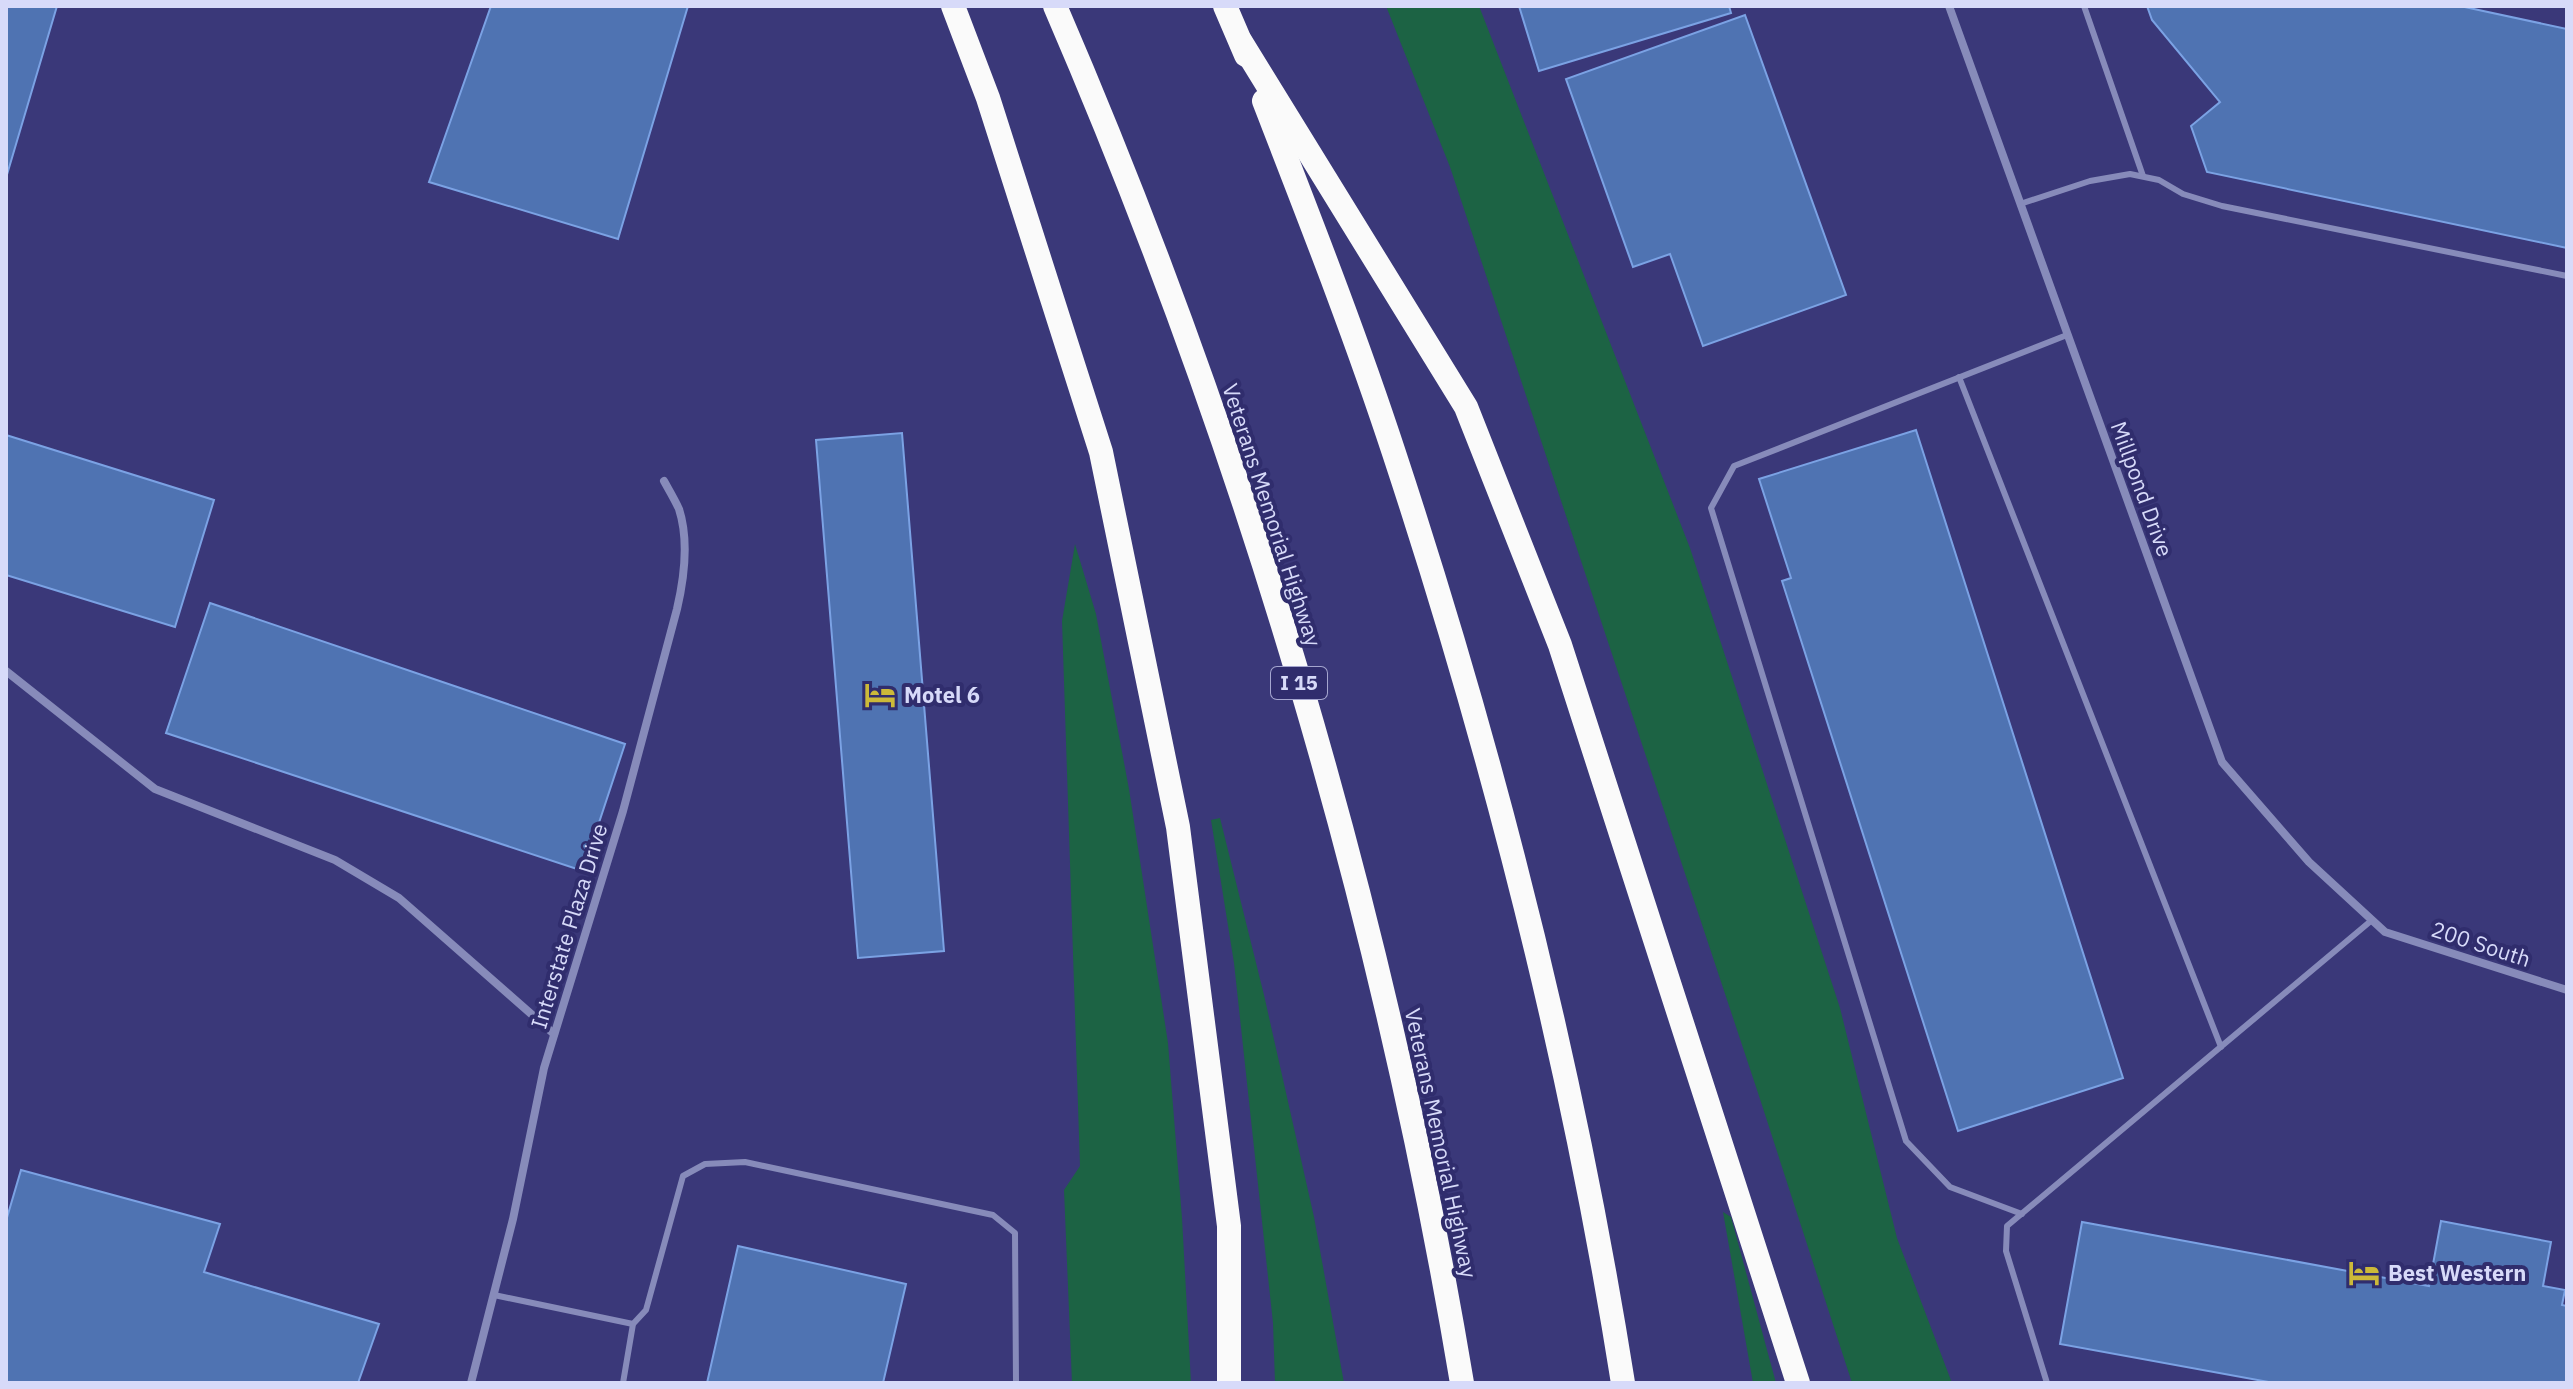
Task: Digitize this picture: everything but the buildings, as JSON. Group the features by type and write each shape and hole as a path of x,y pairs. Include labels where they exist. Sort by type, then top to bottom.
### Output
{"highway":[{"path":"953,6 988,98 1101,452 1178,827 1229,1226 1229,1383"},
{"name":"Veterans Memorial Highway","path":"1055,6 1118,155 1222,438 1311,722 1360,900 1394,1040 1462,1383"},
{"path":"1225,6 1348,323 1393,451 1448,627 1503,821 1540,968 1573,1116 1623,1383"},
{"path":"1241,42 1466,407 1560,645 1798,1383"}],"street":[{"name":"Millpond Drive","path":"1949,6 2222,762 2309,862 2385,932"},
{"name":"Interstate Plaza Drive","path":"471,1383 513,1219 544,1068 623,811 683,579 683,533 679,510 664,481"},
{"path":"6,671 155,789 335,860 399,898 554,1034"},
{"name":"200 South","path":"2385,932 2567,990"}],"lane":[{"path":"2084,6 2143,176"},
{"path":"2020,204 2090,181 2130,174 2159,180 2183,194 2222,206 2567,276"},
{"path":"2022,1214 1950,1187 1906,1141 1711,508 1734,466 2067,335"},
{"path":"1959,377 2221,1047"},
{"path":"2047,1383 2006,1251 2007,1226 2372,920"},
{"path":"623,1383 633,1324 646,1310 683,1176 705,1164 745,1162 993,1215 1015,1233 1016,1383"},
{"path":"494,1295 633,1324"}],"green space":[{"path":"1386,6 1479,6 1690,548 1840,1008 1897,1238 1952,1383 1852,1383 1450,167"},
{"path":"1075,544 1096,614 1129,789 1168,1043 1191,1383 1072,1383 1064,1190 1080,1166 1062,621"},
{"path":"1220,818 1314,1217 1344,1383 1275,1383 1273,1323 1234,963 1211,820"},
{"path":"1723,1212 1731,1217 1776,1383 1753,1383"}],"place":[{"name":"Motel 6","path":"880,695"},
{"name":"Best Western","path":"2364,1273"}]}
